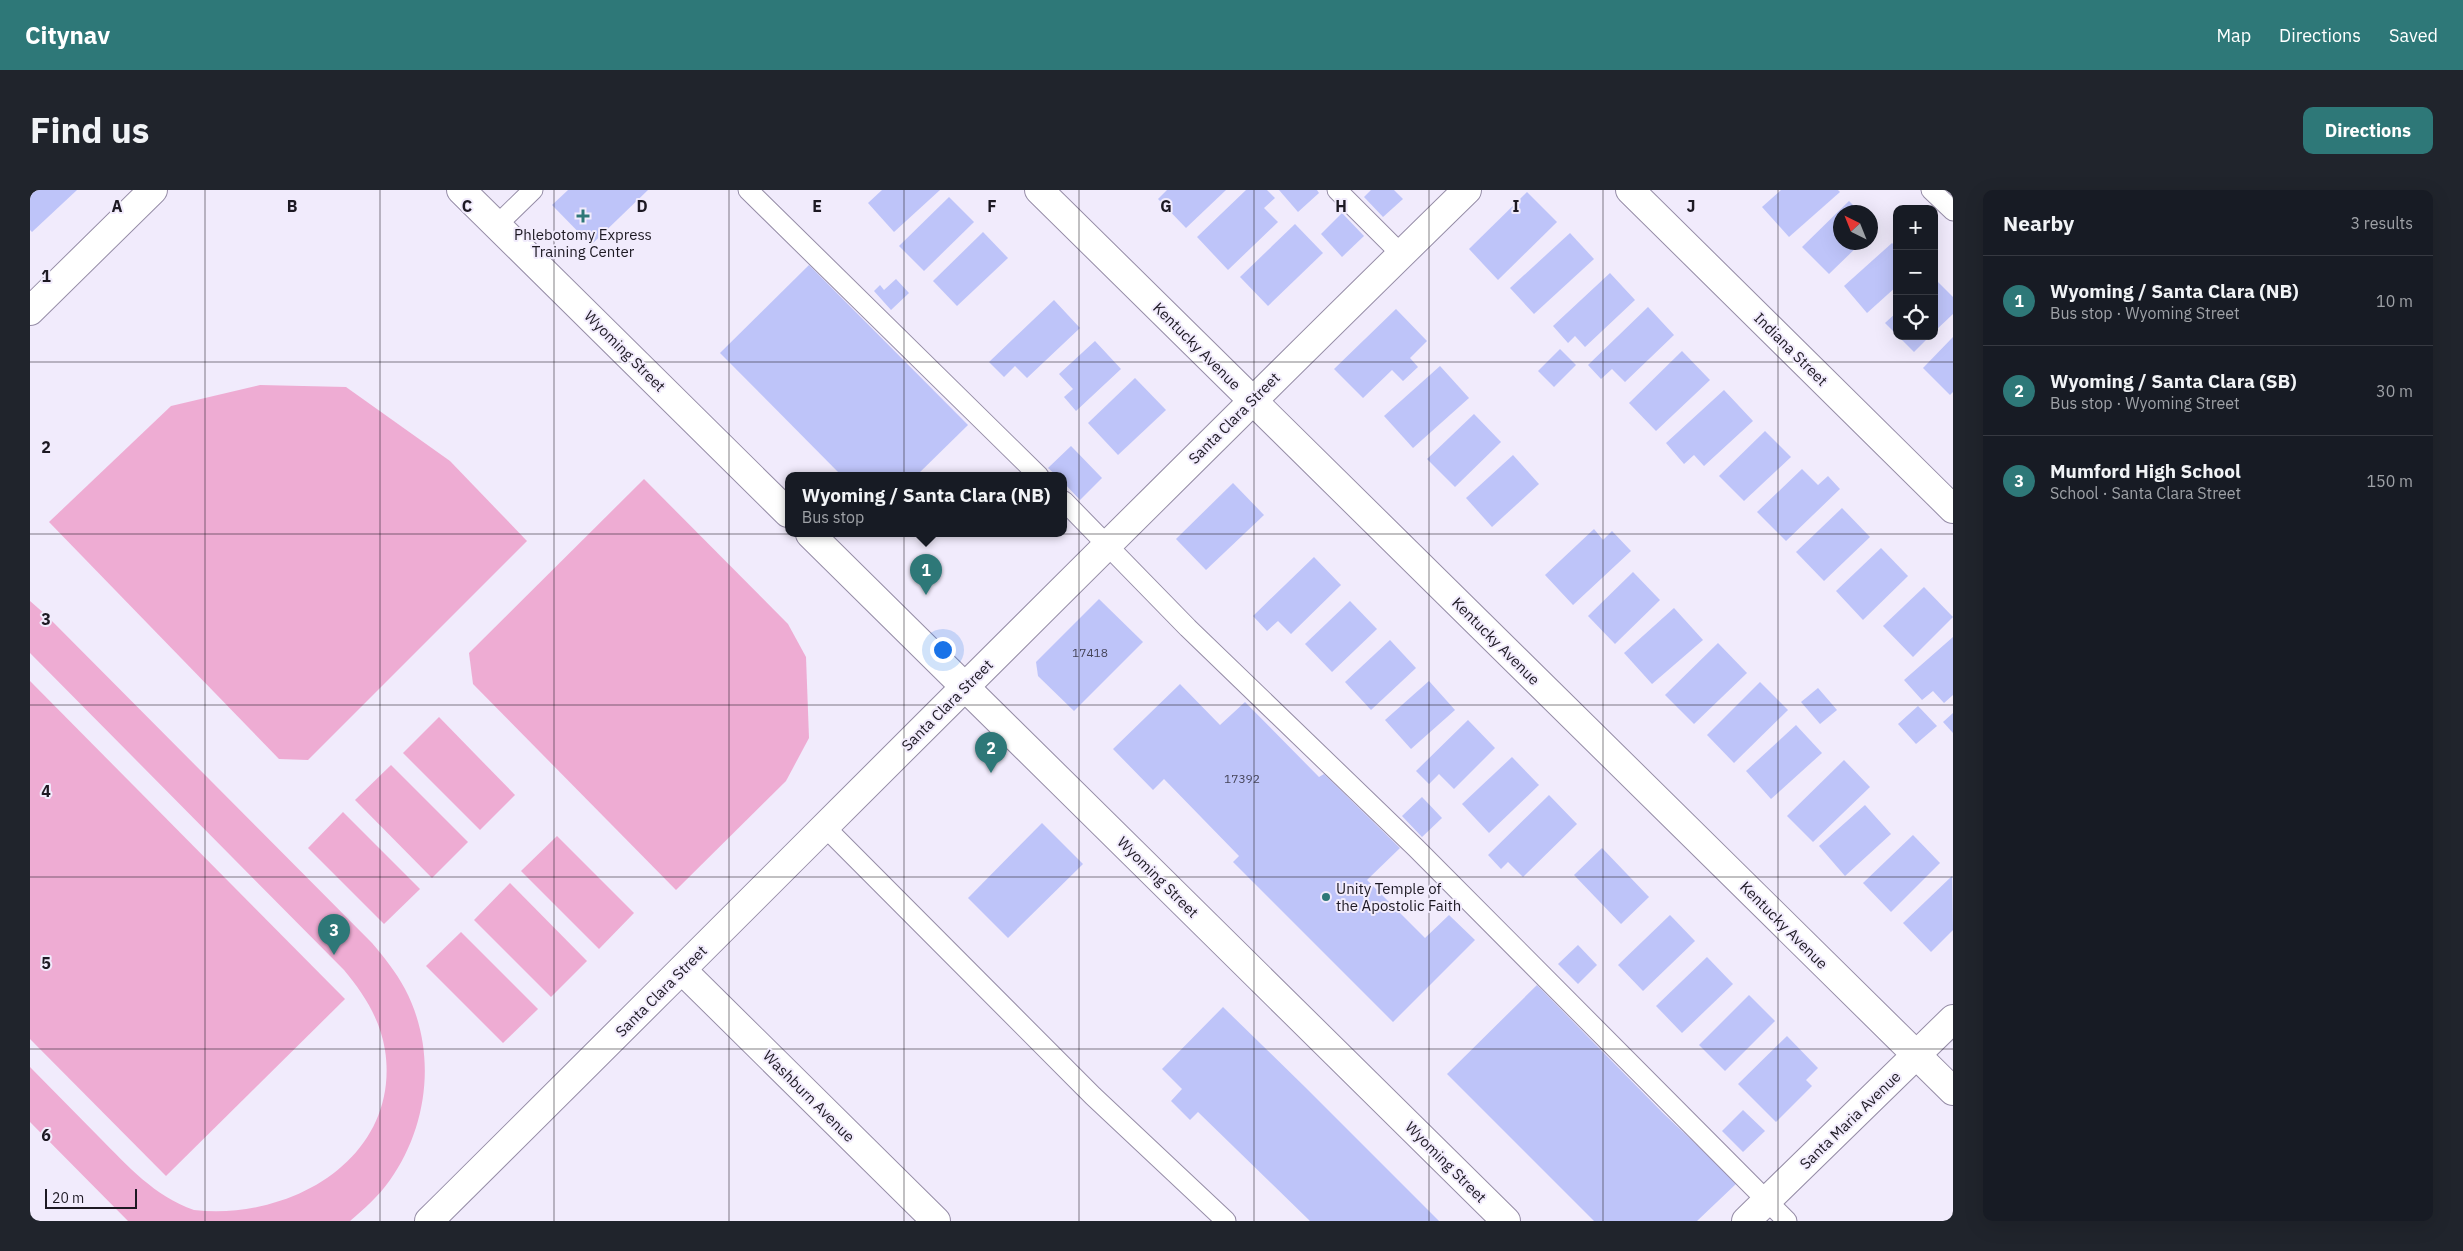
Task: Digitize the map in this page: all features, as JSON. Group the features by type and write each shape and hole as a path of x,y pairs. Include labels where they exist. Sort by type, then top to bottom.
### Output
{"street":[{"path":"30,311 153,190"},
{"name":"Wyoming Street","path":"462,190 785,510"},
{"name":"Kentucky Avenue","path":"1039,190 1953,1091"},
{"name":"Santa Clara Street","path":"429,1221 826,828 1107,543 1467,190"},
{"name":"Indiana Street","path":"1630,190 1953,509"},
{"name":"Wyoming Street","path":"813,537 1506,1221"},
{"name":"Washburn Avenue","path":"682,970 936,1221"},
{"name":"Santa Maria Avenue","path":"1746,1221 1953,1019"}],"lane":[{"path":"497,225 534,190"},
{"path":"748,190 1035,472"},
{"path":"1337,190 1402,254"},
{"path":"1931,190 1953,211"},
{"path":"1067,504 1188,628 1416,848 1787,1221"},
{"path":"826,828 1093,1096 1226,1221"}],"shaded area":[{"path":"260,385 346,387 450,461 527,541 308,760 279,759 49,522 171,406"},
{"path":"644,479 788,624 806,657 809,738 786,781 676,890 473,684 469,653"},
{"path":"30,601 372,943 390,965 405,989 415,1012 422,1037 425,1062 424,1087 420,1111 413,1136 403,1159 390,1180 376,1197 350,1221 128,1221 30,1122 30,1067 120,1159 166,1197 194,1210 232,1211 269,1204 303,1192 333,1174 358,1150 376,1121 386,1087 383,1039 375,1017 358,988 344,970 30,653"},
{"path":"30,681 345,999 166,1176 30,1039"},
{"path":"439,717 515,795 480,830 403,753"},
{"path":"391,765 468,842 432,878 355,800"},
{"path":"343,812 420,889 384,924 308,848"},
{"path":"557,836 634,913 599,949 521,871"},
{"path":"510,883 587,961 551,997 474,920"},
{"path":"461,932 538,1009 503,1043 426,966"}],"building":[{"path":"30,190 77,190 32,232 30,230"},
{"path":"568,190 648,190 591,245 552,205"},
{"path":"882,190 940,190 894,232 868,203"},
{"path":"1167,190 1226,190 1186,228 1158,199"},
{"path":"1246,190 1267,190 1275,198 1264,208 1278,222 1228,270 1197,237"},
{"path":"1279,190 1317,190 1319,193 1298,212"},
{"path":"1371,190 1394,190 1403,199 1383,217 1364,197"},
{"path":"1781,190 1838,190 1840,192 1789,237 1762,207"},
{"path":"1527,192 1557,222 1498,280 1469,249"},
{"path":"949,197 974,222 924,271 899,246"},
{"path":"1849,201 1853,205 1845,205"},
{"path":"1342,213 1364,236 1342,257 1321,234"},
{"path":"1833,217 1833,250 1854,250 1829,274 1802,247"},
{"path":"1295,224 1323,253 1268,306 1240,277"},
{"path":"983,232 1008,258 957,306 933,281"},
{"path":"1570,233 1594,259 1534,314 1510,288"},
{"path":"1893,244 1893,290 1867,313 1844,286"},
{"path":"809,265 968,425 920,472 838,472 720,353"},
{"path":"1610,273 1635,300 1585,347 1575,336 1568,343 1553,326"},
{"path":"896,279 909,293 891,310 874,291 880,285 884,290"},
{"path":"1938,282 1953,297 1953,314 1938,328"},
{"path":"1054,300 1080,328 1027,378 1015,366 1004,377 989,362"},
{"path":"1648,307 1674,335 1625,382 1612,369 1601,379 1588,365"},
{"path":"1396,309 1427,341 1410,358 1418,367 1403,381 1392,370 1363,398 1334,369"},
{"path":"1893,316 1893,331 1885,323"},
{"path":"1953,337 1953,392 1950,395 1923,368"},
{"path":"1902,340 1926,340 1914,352"},
{"path":"1095,341 1121,369 1076,411 1064,397 1073,389 1059,374"},
{"path":"1560,349 1576,365 1554,387 1538,371"},
{"path":"1682,351 1710,380 1656,431 1629,403"},
{"path":"1440,366 1469,398 1413,448 1384,416"},
{"path":"1135,378 1166,410 1118,455 1088,423"},
{"path":"1724,390 1753,421 1704,466 1694,455 1684,464 1666,443"},
{"path":"1474,414 1501,442 1455,487 1427,459"},
{"path":"1765,431 1791,457 1744,501 1719,476"},
{"path":"1071,446 1102,478 1080,500 1067,486 1067,472 1052,472 1048,468"},
{"path":"1513,455 1539,484 1492,527 1466,498"},
{"path":"1802,469 1818,485 1828,476 1840,489 1786,541 1757,512"},
{"path":"1233,483 1264,515 1206,570 1176,539"},
{"path":"1842,508 1870,537 1824,581 1796,552"},
{"path":"1594,529 1603,540 1612,531 1631,551 1573,605 1545,575"},
{"path":"1881,548 1908,576 1863,620 1836,591"},
{"path":"1314,557 1341,585 1291,634 1278,621 1267,631 1253,616"},
{"path":"1633,572 1660,600 1615,644 1588,616"},
{"path":"1924,587 1953,617 1913,657 1883,626"},
{"path":"1099,599 1143,642 1074,711 1038,676 1036,662"},
{"path":"1350,601 1377,629 1332,672 1305,644"},
{"path":"1674,608 1703,640 1652,684 1624,653"},
{"path":"1953,637 1953,695 1944,703 1933,691 1922,700 1904,680"},
{"path":"1390,640 1416,668 1371,710 1345,682"},
{"path":"1718,643 1747,673 1694,724 1665,695"},
{"path":"1429,681 1455,710 1411,749 1385,720"},
{"path":"1760,682 1788,710 1734,763 1707,735"},
{"path":"1180,684 1220,725 1245,702 1319,777 1324,774 1400,848 1367,880 1425,938 1449,915 1475,940 1393,1022 1233,862 1239,856 1164,779 1153,790 1113,749"},
{"path":"1818,688 1837,710 1820,724 1801,702"},
{"path":"1918,706 1937,726 1916,744 1898,724"},
{"path":"1953,713 1953,733 1943,722"},
{"path":"1468,720 1495,748 1454,789 1439,774 1429,784 1416,771"},
{"path":"1796,725 1822,753 1771,799 1746,771"},
{"path":"1512,757 1539,785 1489,833 1462,804"},
{"path":"1844,760 1870,787 1813,842 1787,816"},
{"path":"1549,795 1577,824 1523,877 1508,862 1501,869 1488,855"},
{"path":"1422,797 1442,818 1422,837 1402,816"},
{"path":"1865,805 1891,834 1845,876 1819,846"},
{"path":"1042,823 1083,864 1008,938 968,898"},
{"path":"1913,835 1940,863 1891,912 1863,883"},
{"path":"1602,848 1649,897 1621,924 1574,875"},
{"path":"1952,876 1953,930 1931,952 1903,923"},
{"path":"1670,915 1695,941 1643,991 1618,965"},
{"path":"1578,945 1597,965 1578,984 1558,964"},
{"path":"1707,957 1733,984 1682,1033 1656,1006"},
{"path":"1537,985 1663,1113 1737,1183 1697,1221 1594,1221 1447,1074"},
{"path":"1749,995 1775,1021 1725,1071 1699,1045"},
{"path":"1223,1007 1439,1221 1310,1221 1198,1112 1190,1120 1171,1101 1182,1089 1162,1069"},
{"path":"1787,1036 1818,1068 1806,1080 1812,1086 1776,1122 1738,1084"},
{"path":"1743,1110 1765,1131 1743,1152 1722,1131"}],"place":[{"name":"Phlebotomy Express Training Center","path":"583,216"},
{"name":"Wyoming / Santa Clara (NB)","path":"926,595"},
{"name":"Wyoming / Santa Clara (SB)","path":"991,773"},
{"name":"Unity Temple of the Apostolic Faith","path":"1326,897"},
{"name":"Mumford High School","path":"334,955"}]}
